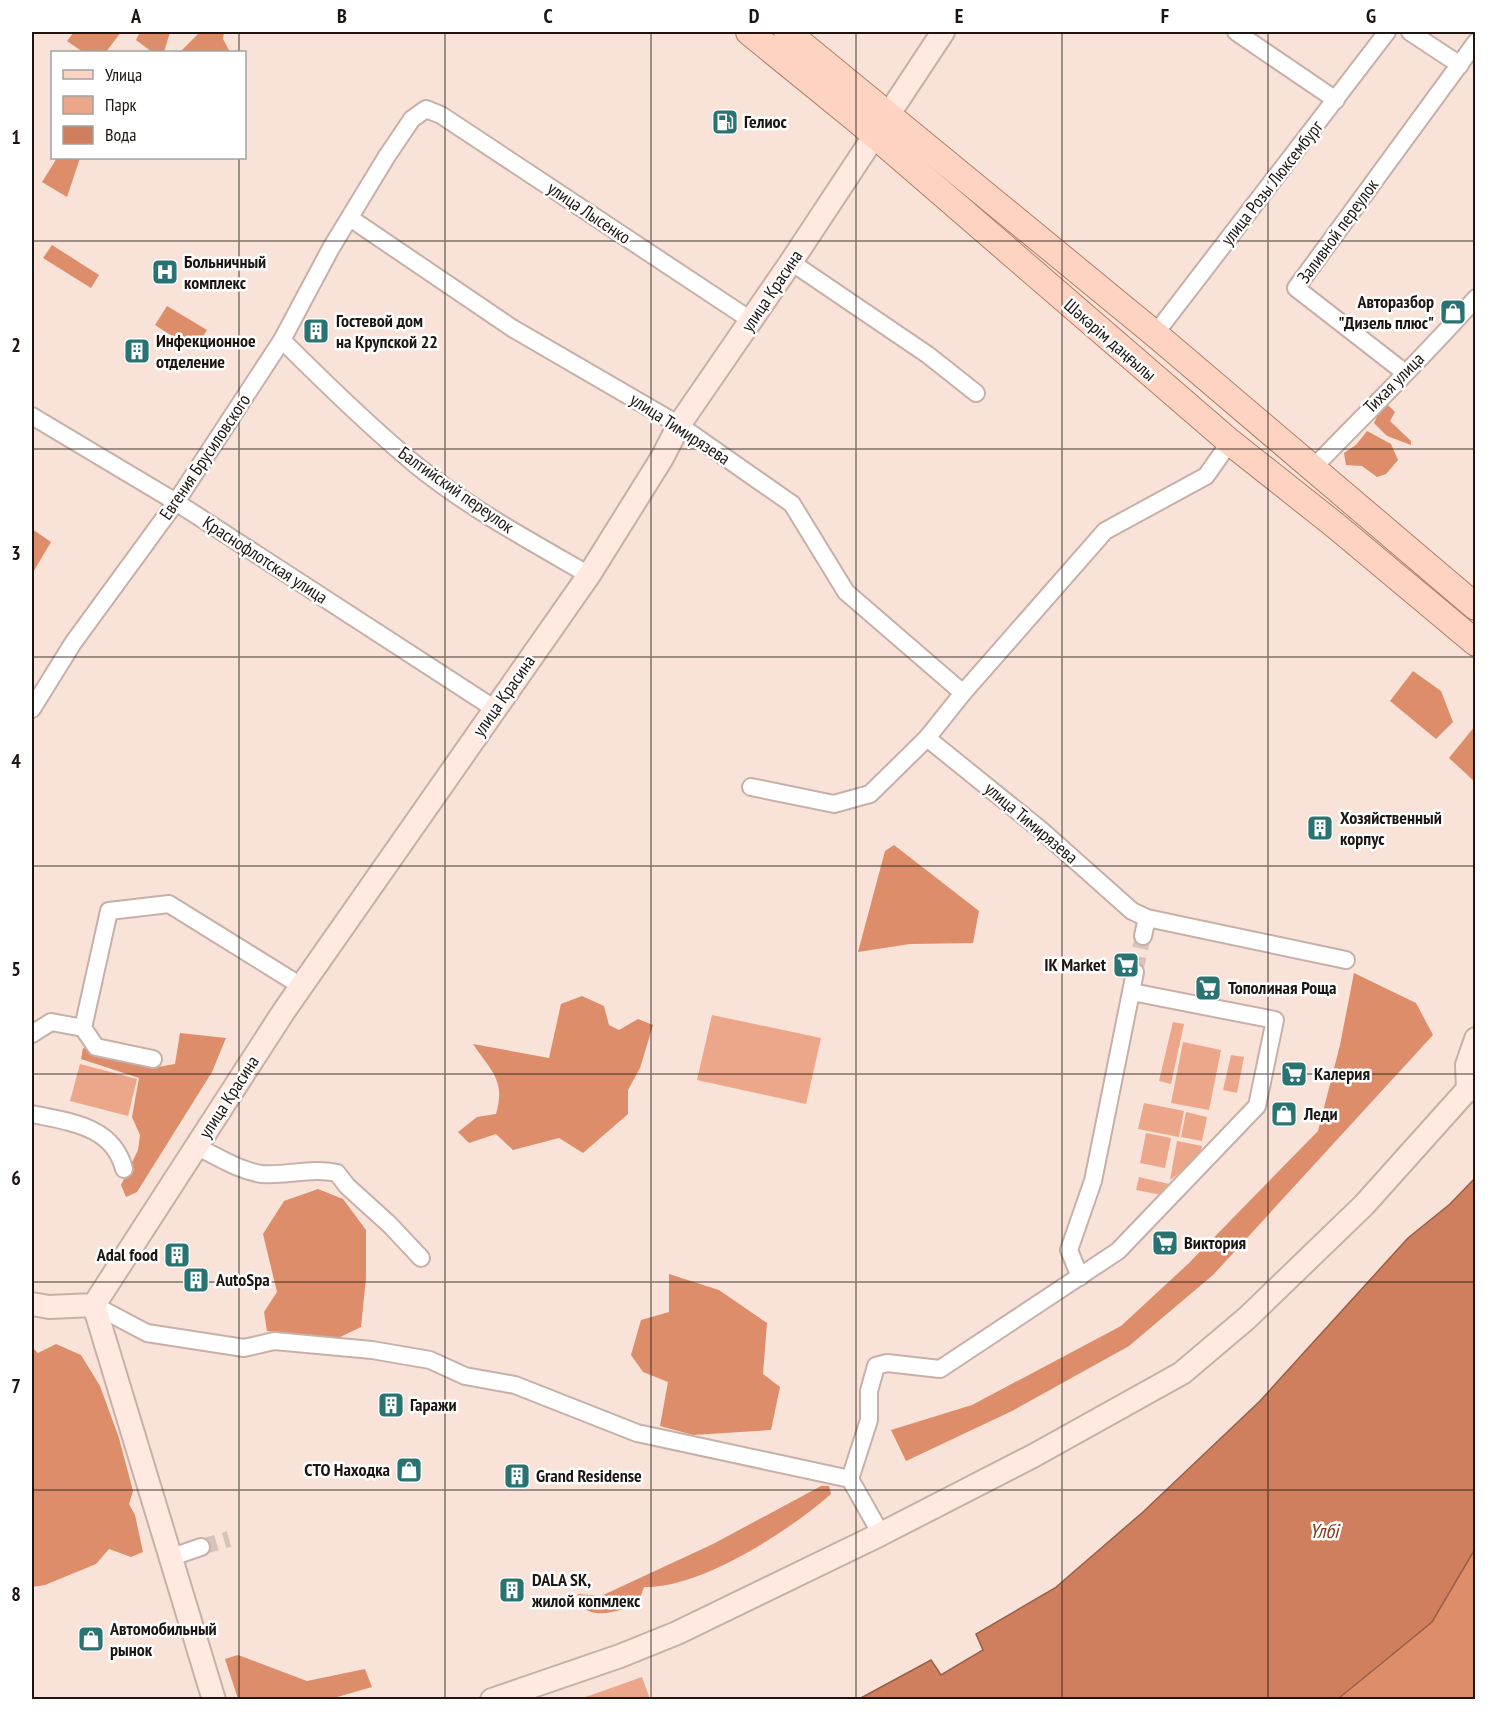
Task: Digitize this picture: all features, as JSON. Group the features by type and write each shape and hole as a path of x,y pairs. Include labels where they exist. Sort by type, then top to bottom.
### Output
{"main road":[{"name":"Шәкәрім даңғылы","path":"749,32 882,127 1155,334 1476,607"},
{"name":"Шәкәрім даңғылы","path":"787,32 882,127 1183,402 1476,643"},
{"path":"1183,402 1204,377"},
{"path":"1329,521 1349,498"}],"street":[{"name":"улица Красина","path":"94,1305 301,986 590,575 663,458 679,425 752,321 943,32"},
{"path":"1236,32 1336,100"},
{"name":"улица Розы Люксембург","path":"1155,334 1388,32"},
{"path":"1410,32 1460,65"},
{"name":"Заливной переулок","path":"1404,372 1296,288 1476,42"},
{"name":"Евгения Брусиловского","path":"32,709 73,643 176,502 282,340 331,248 387,156 412,119 426,109"},
{"name":"улица Лысенко","path":"426,109 441,115 752,321"},
{"name":"улица Тимирязева","path":"350,218 512,328 679,425 792,504 846,592 963,693"},
{"path":"791,262 928,355 976,393"},
{"name":"Тихая улица","path":"1312,469 1476,298"},
{"name":"Балтийский переулок","path":"282,340 339,397 417,466 498,522 590,575"},
{"name":"Краснофлотская улица","path":"32,416 176,502 495,709"},
{"path":"751,788 834,804 870,794 927,738 963,693 1105,531 1206,476 1230,442"},
{"name":"улица Тимирязева","path":"927,738 1041,830 1139,914"},
{"path":"83,1028 109,911 169,904 301,986"},
{"path":"1143,936 1139,914 1346,960"},
{"path":"1080,1277 1069,1250 1093,1181 1135,972"},
{"path":"850,1479 869,1420 869,1391 876,1366 887,1363 939,1369 1080,1277 1118,1251 1257,1106 1275,1020 1132,992"},
{"path":"32,1034 51,1022 83,1028 96,1047 153,1059"},
{"path":"492,1700 620,1656 677,1633 882,1534 1033,1456 1182,1373 1247,1318 1364,1205 1472,1090 1467,1065 1476,1038"},
{"path":"32,1114 73,1124 108,1139 120,1154 124,1169"},
{"path":"197,1147 242,1168 262,1174 322,1169 337,1173 347,1186 390,1225 421,1258"},
{"path":"32,1304 49,1307 94,1305 147,1333 244,1348 274,1341 372,1350 430,1360 465,1376 514,1386 637,1433 850,1479 882,1534"},
{"path":"94,1305 214,1700"},
{"path":"169,1557 201,1547"}],"green space":[{"path":"712,1015 821,1038 806,1104 697,1080"},
{"path":"1173,1022 1184,1024 1171,1084 1159,1081"},
{"path":"1183,1042 1221,1050 1209,1110 1171,1103"},
{"path":"1231,1055 1244,1057 1237,1093 1223,1090"},
{"path":"80,1064 137,1079 128,1116 70,1101"},
{"path":"1144,1103 1184,1111 1179,1137 1138,1129"},
{"path":"1186,1112 1207,1117 1202,1141 1181,1137"},
{"path":"1146,1133 1171,1138 1165,1168 1140,1163"},
{"path":"1177,1141 1202,1146 1200,1157 1170,1180"},
{"path":"1139,1177 1169,1184 1167,1196 1136,1190"},
{"path":"642,1677 650,1699 580,1699"}],"shaded area":[{"path":"74,32 121,32 107,51 82,51 67,41"},
{"path":"140,32 170,32 164,51 151,51 136,40"},
{"path":"200,32 224,32 223,39 229,51 181,51"},
{"path":"56,159 80,159 67,197 42,182"},
{"path":"52,245 99,275 91,288 43,258"},
{"path":"167,306 207,330 194,350 155,325"},
{"path":"1387,404 1395,412 1390,421 1411,441 1411,445 1387,436 1374,423 1382,406"},
{"path":"1367,431 1391,444 1398,460 1386,474 1377,477 1362,466 1346,465 1344,453 1356,445"},
{"path":"32,529 51,542 32,574"},
{"path":"1413,671 1441,691 1453,722 1436,739 1390,701"},
{"path":"1475,726 1475,782 1449,758"},
{"path":"894,845 979,911 973,943 910,944 858,952 885,851"},
{"path":"1354,973 1416,1003 1433,1035 1213,1275 1129,1346 1012,1411 906,1461 891,1430 972,1405 1121,1326 1189,1263 1318,1131 1340,1045"},
{"path":"582,996 604,1006 609,1025 619,1030 638,1019 653,1025 640,1068 628,1090 628,1114 583,1153 559,1138 513,1150 496,1134 469,1143 458,1132 477,1117 496,1114 499,1102 495,1076 473,1044 549,1058 561,1004"},
{"path":"180,1033 226,1038 212,1072 137,1192 126,1197 121,1185 138,1150 140,1135 132,1117 139,1078 81,1059 83,1048 158,1067 175,1064"},
{"path":"318,1189 343,1199 366,1230 366,1278 361,1327 338,1338 267,1331 264,1312 277,1292 263,1234 284,1201"},
{"path":"669,1274 719,1290 767,1323 763,1374 780,1387 771,1430 693,1435 660,1426 668,1382 643,1372 631,1355 641,1320 669,1312"},
{"path":"56,1344 81,1355 100,1386 119,1438 133,1491 129,1504 135,1515 143,1552 131,1557 109,1549 96,1564 45,1585 32,1587 32,1347 38,1353"},
{"path":"821,1486 829,1486 831,1494 813,1509 768,1540 717,1568 691,1579 644,1587 638,1604 621,1610 594,1613 586,1610 581,1604 578,1594 601,1596 713,1544"},
{"path":"1475,1549 1475,1699 1338,1700 1432,1622"},
{"path":"238,1655 307,1681 365,1669 372,1687 330,1699 238,1699 225,1659"}],"water":[{"name":"Үлбі","path":"1475,1178 1475,1549 1432,1622 1338,1699 859,1699 931,1660 941,1675 983,1650 976,1634 1055,1588 1143,1512 1260,1401 1408,1238 1450,1204"}],"tunnel":[{"path":"1135,972 1143,936"},
{"path":"201,1547 229,1539"}],"place":[{"name":"Гелиос","path":"725,122"},
{"name":"Больничный комплекс","path":"165,272"},
{"name":"Авторазбор \"Дизель плюс\"","path":"1453,312"},
{"name":"Гостевой дом на Крупской 22","path":"316,331"},
{"name":"Инфекционное отделение","path":"137,351"},
{"name":"Хозяйственный корпус","path":"1320,828"},
{"name":"IK Market","path":"1126,965"},
{"name":"Тополиная Роща","path":"1208,988"},
{"name":"Калерия","path":"1294,1074"},
{"name":"Леди","path":"1284,1114"},
{"name":"Виктория","path":"1165,1243"},
{"name":"Adal food","path":"177,1255"},
{"name":"AutoSpa","path":"196,1280"},
{"name":"Гаражи","path":"391,1405"},
{"name":"СТО Находка","path":"409,1470"},
{"name":"Grand Residense","path":"517,1476"},
{"name":"DALA SK, жилой копмлекс","path":"512,1590"},
{"name":"Автомобильный рынок","path":"91,1639"}]}
